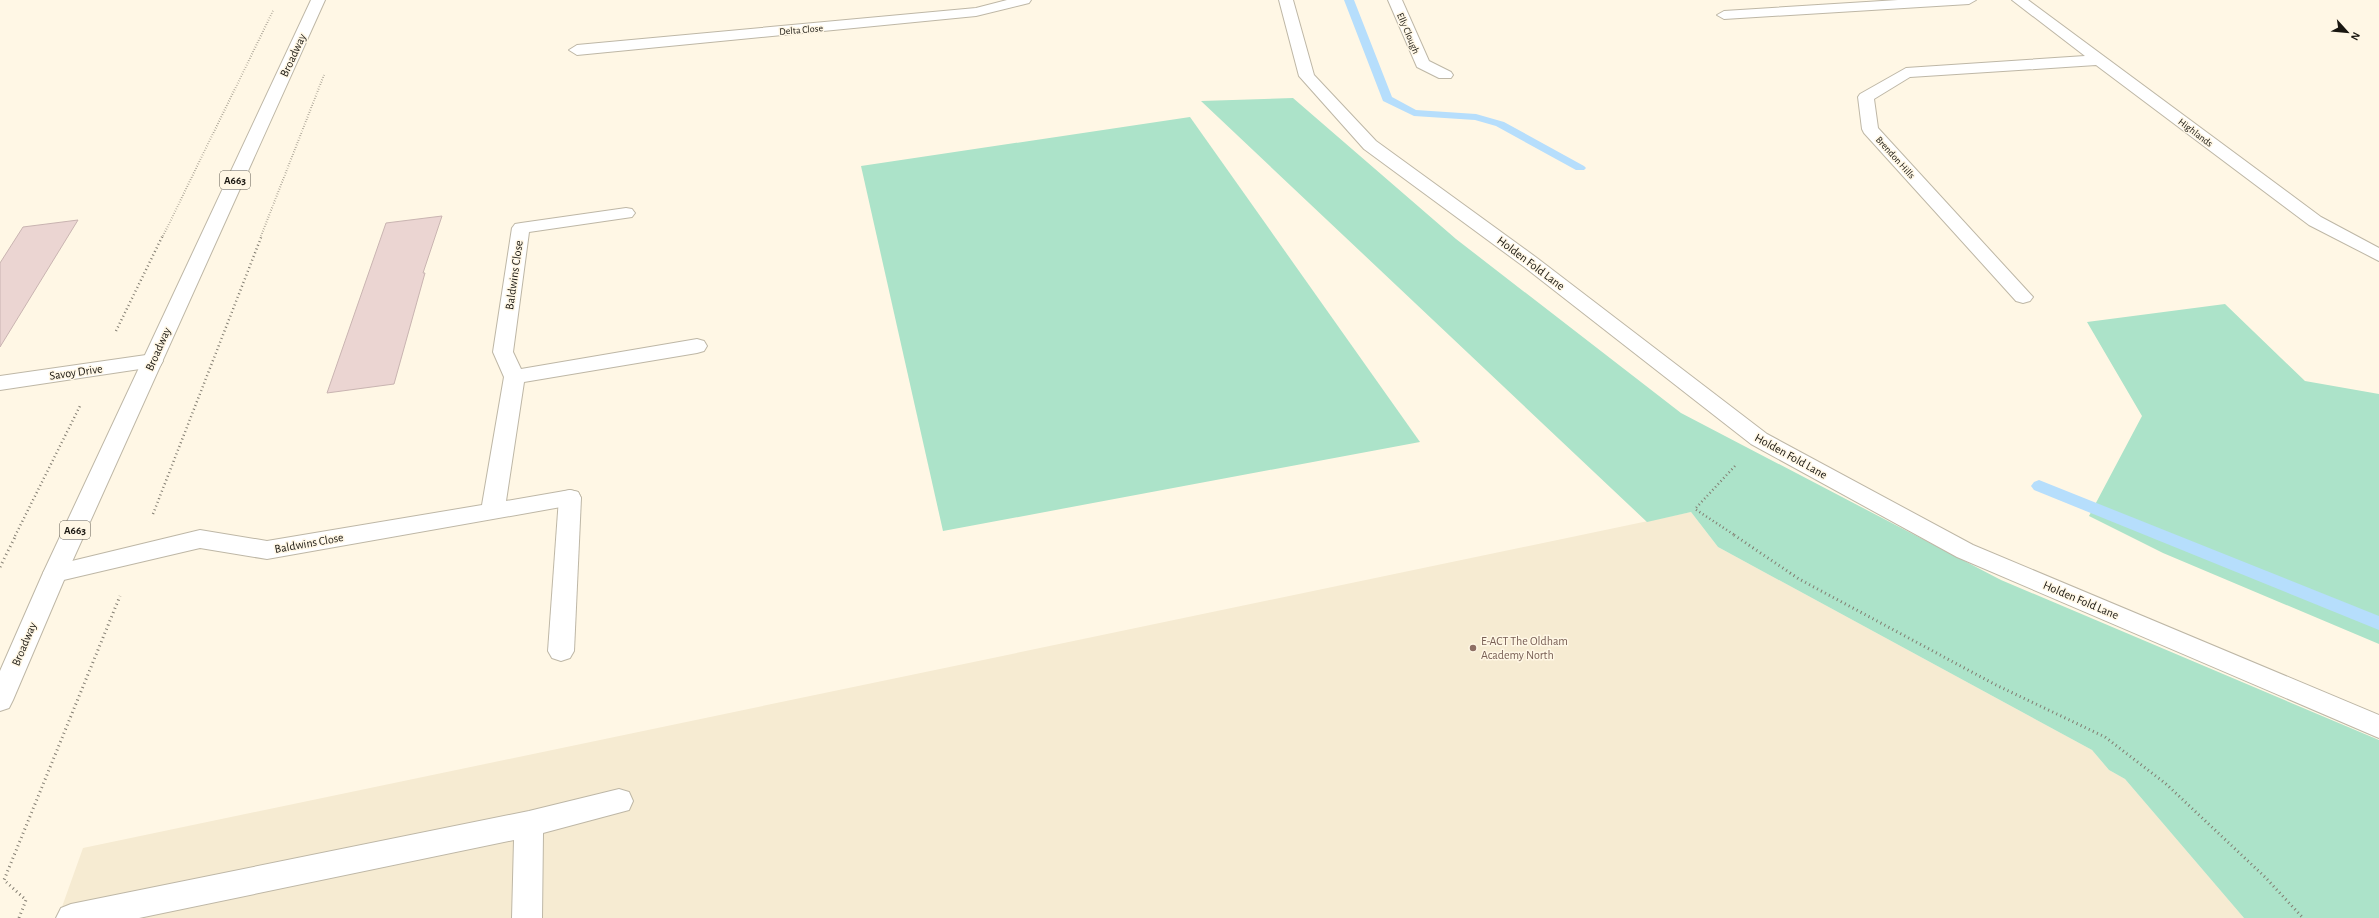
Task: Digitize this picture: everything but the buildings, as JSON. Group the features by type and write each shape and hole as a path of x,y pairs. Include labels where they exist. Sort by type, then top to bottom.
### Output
{"street":[{"name":"Broadway","path":"0,700 55,573 318,0"},
{"name":"Delta Close","path":"577,50 976,12 1024,0"},
{"name":"Holden Fold Lane","path":"1286,0 1307,76 1370,145 1530,262 1759,439 1965,551 2379,727"},
{"name":"Elly Clough","path":"1395,0 1422,64 1445,75"},
{"path":"1724,15 1969,0"},
{"name":"Highlands","path":"2018,0 2315,221 2379,255"},
{"name":"Brendon Hills","path":"2023,298 1870,129 1866,97 1906,73 2099,60"},
{"name":"Baldwins Close","path":"514,377 503,352 521,228 626,213"},
{"path":"493,510 514,377 697,346"},
{"name":"Savoy Drive","path":"0,382 153,361"},
{"name":"Baldwins Close","path":"55,573 138,552 200,539 267,550 570,498 561,651"},
{"path":"70,918 529,824 619,801"},
{"path":"527,918 529,824"}],"path":[{"path":"0,567 275,7"},
{"path":"19,918 26,900 4,880 138,552 324,74"},
{"path":"1740,461 1695,509 1799,579 1996,685 2105,737 2165,783 2266,877 2303,918"}],"shaded area":[{"name":"E-ACT The Oldham Academy North","path":"1691,512 1718,547 2092,750 2109,770 2125,779 2244,918 58,918 83,848"}],"green space":[{"path":"1293,98 1456,239 1681,413 2001,580 2379,740 2379,918 2244,918 2125,779 2109,770 2092,750 1718,547 1691,512 1647,522 1201,101"},
{"path":"1190,117 1420,442 943,531 861,166"},
{"path":"2225,304 2305,381 2379,394 2379,644 2163,553 2089,516 2142,416 2087,322"}],"waterway":[{"path":"1349,0 1387,99 1414,113 1476,117 1500,124 1580,168"},
{"path":"2039,486 2379,623"}],"place":[{"name":"E-ACT The Oldham Academy North","path":"1473,648"}]}
